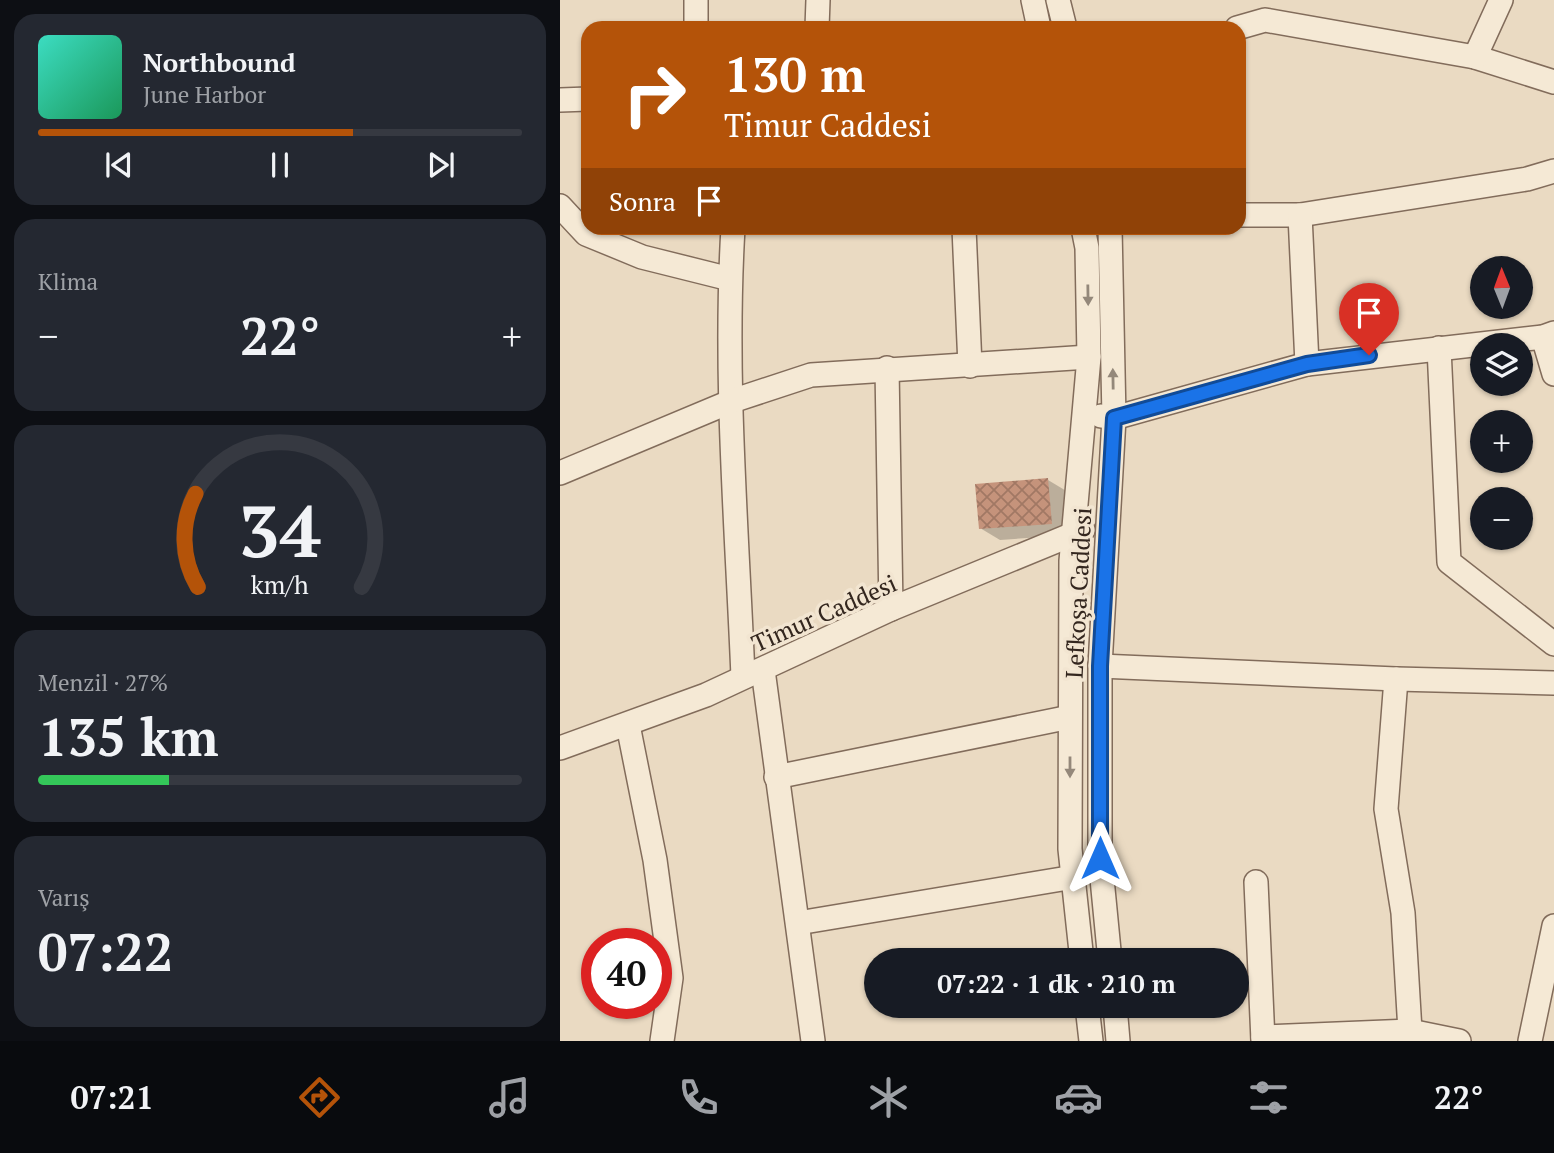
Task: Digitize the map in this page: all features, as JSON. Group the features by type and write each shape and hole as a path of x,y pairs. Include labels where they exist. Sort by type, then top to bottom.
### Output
{"street":[{"path":"696,0 696,21"},
{"path":"817,21 818,0"},
{"path":"1033,0 1038,21"},
{"path":"1058,0 1063,21"},
{"path":"1475,57 1501,0"},
{"path":"1246,22 1263,10 1475,57 1554,82"},
{"path":"560,100 581,99"},
{"path":"1246,215 1300,215 1527,179 1554,171"},
{"path":"560,206 581,229"},
{"path":"1300,215 1307,364"},
{"path":"588,235 642,257 730,279"},
{"path":"733,235 730,279 732,401 753,674 776,777 813,1041"},
{"path":"964,235 970,366"},
{"path":"1081,948 1070,849 1070,717 1073,534 1089,357 1087,248 1084,235"},
{"name":"Lefkoşa Caddesi","path":"1109,948 1100,858 1100,666 1114,418 1110,235"},
{"path":"1084,414 1114,418 1307,364 1548,335 1554,374"},
{"path":"1439,348 1449,562 1554,644"},
{"path":"560,473 732,401 811,375 1089,357"},
{"path":"887,368 891,609"},
{"name":"Timur Caddesi","path":"560,748 628,725 753,674 891,609 1108,520"},
{"path":"1100,666 1554,683"},
{"path":"1396,679 1386,809 1403,913 1410,1031"},
{"path":"776,777 1070,717"},
{"path":"628,725 655,860 671,978 662,1041"},
{"path":"798,923 1074,877"},
{"path":"1256,882 1263,1039 1410,1031 1459,1041"},
{"path":"1530,1041 1554,926"},
{"path":"1088,1018 1091,1041"},
{"path":"1116,1018 1118,1041"}],"building":[{"path":"1048,478 1052,524 979,529 975,484"}],"route":[{"path":"1100,858 1100,666 1114,418 1307,364 1369,355"}]}
